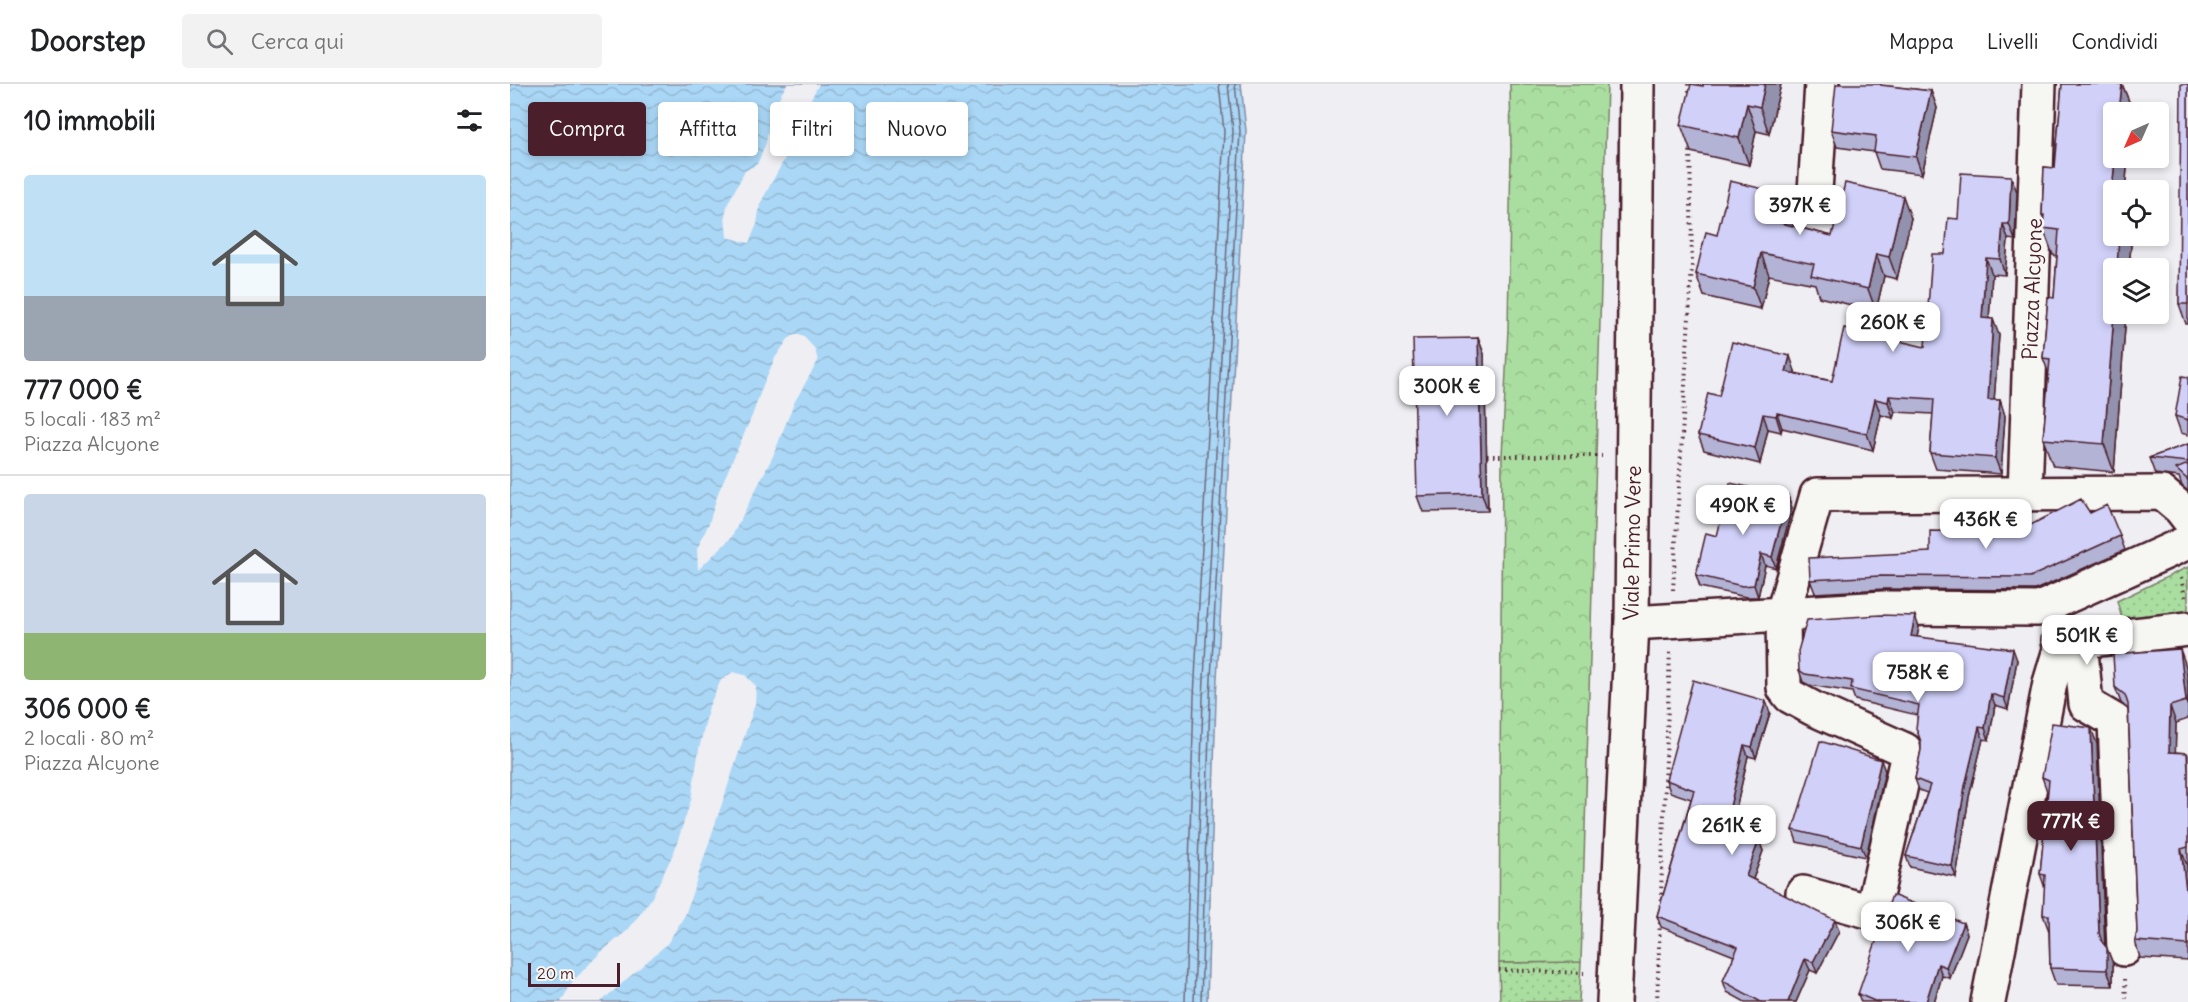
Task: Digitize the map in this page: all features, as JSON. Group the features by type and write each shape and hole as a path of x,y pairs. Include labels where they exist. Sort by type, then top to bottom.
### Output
{"street":[{"name":"Viale Primo Vere","path":"1614,1002 1632,623 1637,84"},
{"path":"1814,206 1822,84"},
{"name":"Piazza Alcyone","path":"2025,494 2039,84"},
{"path":"1803,893 1868,911 1874,905 1907,758 1905,750 1814,709 1786,693 1784,688 1783,613 1817,495 2162,494 2181,509 2188,518"},
{"path":"1632,623 1884,608 2039,609 2184,557"},
{"path":"2039,609 2043,630 2071,642 2187,615"},
{"path":"2071,642 2086,704 2115,721 2124,949"},
{"path":"1988,1002 2050,683 2071,642"}],"path":[{"path":"1689,84 1689,107"},
{"name":"Viale Primo Vere","path":"1673,592 1692,265 1690,141"},
{"path":"1487,456 1633,457"},
{"path":"2184,557 2187,615"},
{"path":"1657,1002 1670,652"},
{"path":"1499,970 1581,973"}],"green space":[{"path":"1510,84 1607,84 1581,962 1499,963 1502,456 1508,329"},
{"path":"2188,567 2188,612 2123,622 2117,601"},
{"path":"1581,962 1579,1002 1500,1002 1499,963"}],"water":[{"path":"510,84 1241,84 1246,131 1216,698 1207,1002 510,1002"}],"pier":[{"path":"787,84 819,84 809,102 776,102"},
{"path":"770,117 770,156 786,156 760,204 757,224 749,243 727,237 725,215 728,203 745,171 757,164 766,143"},
{"path":"797,334 804,337 815,349 818,361 794,403 773,456 731,538 698,570 697,549 763,385 775,358 788,339"},
{"path":"733,672 745,675 756,686 755,704 685,915 667,944 601,1002 561,1002 572,982 600,953 628,930 651,899 674,852 691,800 709,706 721,680"}],"building":[{"path":"1691,84 1703,86 1703,84 1765,84 1760,107 1747,104 1739,138 1681,125"},
{"path":"1836,84 1881,84 1931,91 1916,157 1874,152 1876,136 1831,130"},
{"path":"2062,84 2122,84 2120,102 2103,102 2103,168 2114,168 2113,180 2103,180 2103,246 2118,246 2118,258 2103,258 2103,324 2113,324 2104,444 2043,439 2050,359 2043,358 2048,297 2054,298 2059,230 2043,228 2044,167 2055,168"},
{"path":"2181,84 2188,84 2188,304 2179,304"},
{"path":"1961,173 2011,176 2009,224 2003,224 2000,259 1986,258 1982,318 1993,319 1988,400 2000,400 1995,458 1930,453 1934,399 1889,396 1888,402 1875,399 1867,434 1777,413 1776,416 1763,414 1755,448 1698,435 1708,393 1719,396 1732,342 1790,356 1786,372 1832,381 1844,328 1925,347 1932,254 1945,254 1948,218 1958,219"},
{"path":"1730,181 1788,195 1781,223 1832,236 1845,183 1903,196 1889,257 1876,254 1868,289 1811,275 1814,264 1761,253 1753,287 1696,274 1706,232 1717,235"},
{"path":"1478,338 1482,494 1417,496 1413,339"},
{"path":"2182,376 2188,377 2188,420 2175,416"},
{"path":"2188,444 2188,462 2149,458"},
{"path":"2188,464 2188,480 2176,469"},
{"path":"1730,483 1788,496 1772,557 1761,554 1754,585 1742,586 1696,575 1706,533 1717,536"},
{"path":"2081,499 2090,513 2107,505 2120,536 2030,577 1879,576 1810,580 1809,558 1930,552 1930,531 2017,532"},
{"path":"1880,615 1915,616 1911,636 2013,649 2004,698 1991,694 1985,728 1979,727 1965,786 1952,866 1906,856 1930,785 1915,779 1921,750 1916,728 1919,705 1851,689 1852,681 1805,674 1799,670 1798,651 1807,620"},
{"path":"2180,649 2186,701 2170,706 2169,752 2187,753 2188,847 2181,849 2186,890 2188,891 2188,945 2135,941 2137,932 2128,704 2125,695 2115,687 2113,654"},
{"path":"1693,680 1766,701 1752,747 1744,745 1725,829 1759,840 1746,876 1835,920 1813,962 1805,959 1788,1002 1761,1002 1723,981 1738,947 1657,916 1694,790 1666,780"},
{"path":"2052,723 2091,728 2099,933 2107,948 2107,970 2050,968 2049,915 2043,915 2045,875 2040,874 2049,780 2042,777"},
{"path":"1820,741 1881,760 1861,846 1793,830"},
{"path":"1892,895 1963,923 1946,967 1938,964 1926,1002 1877,1002 1858,994"}]}
